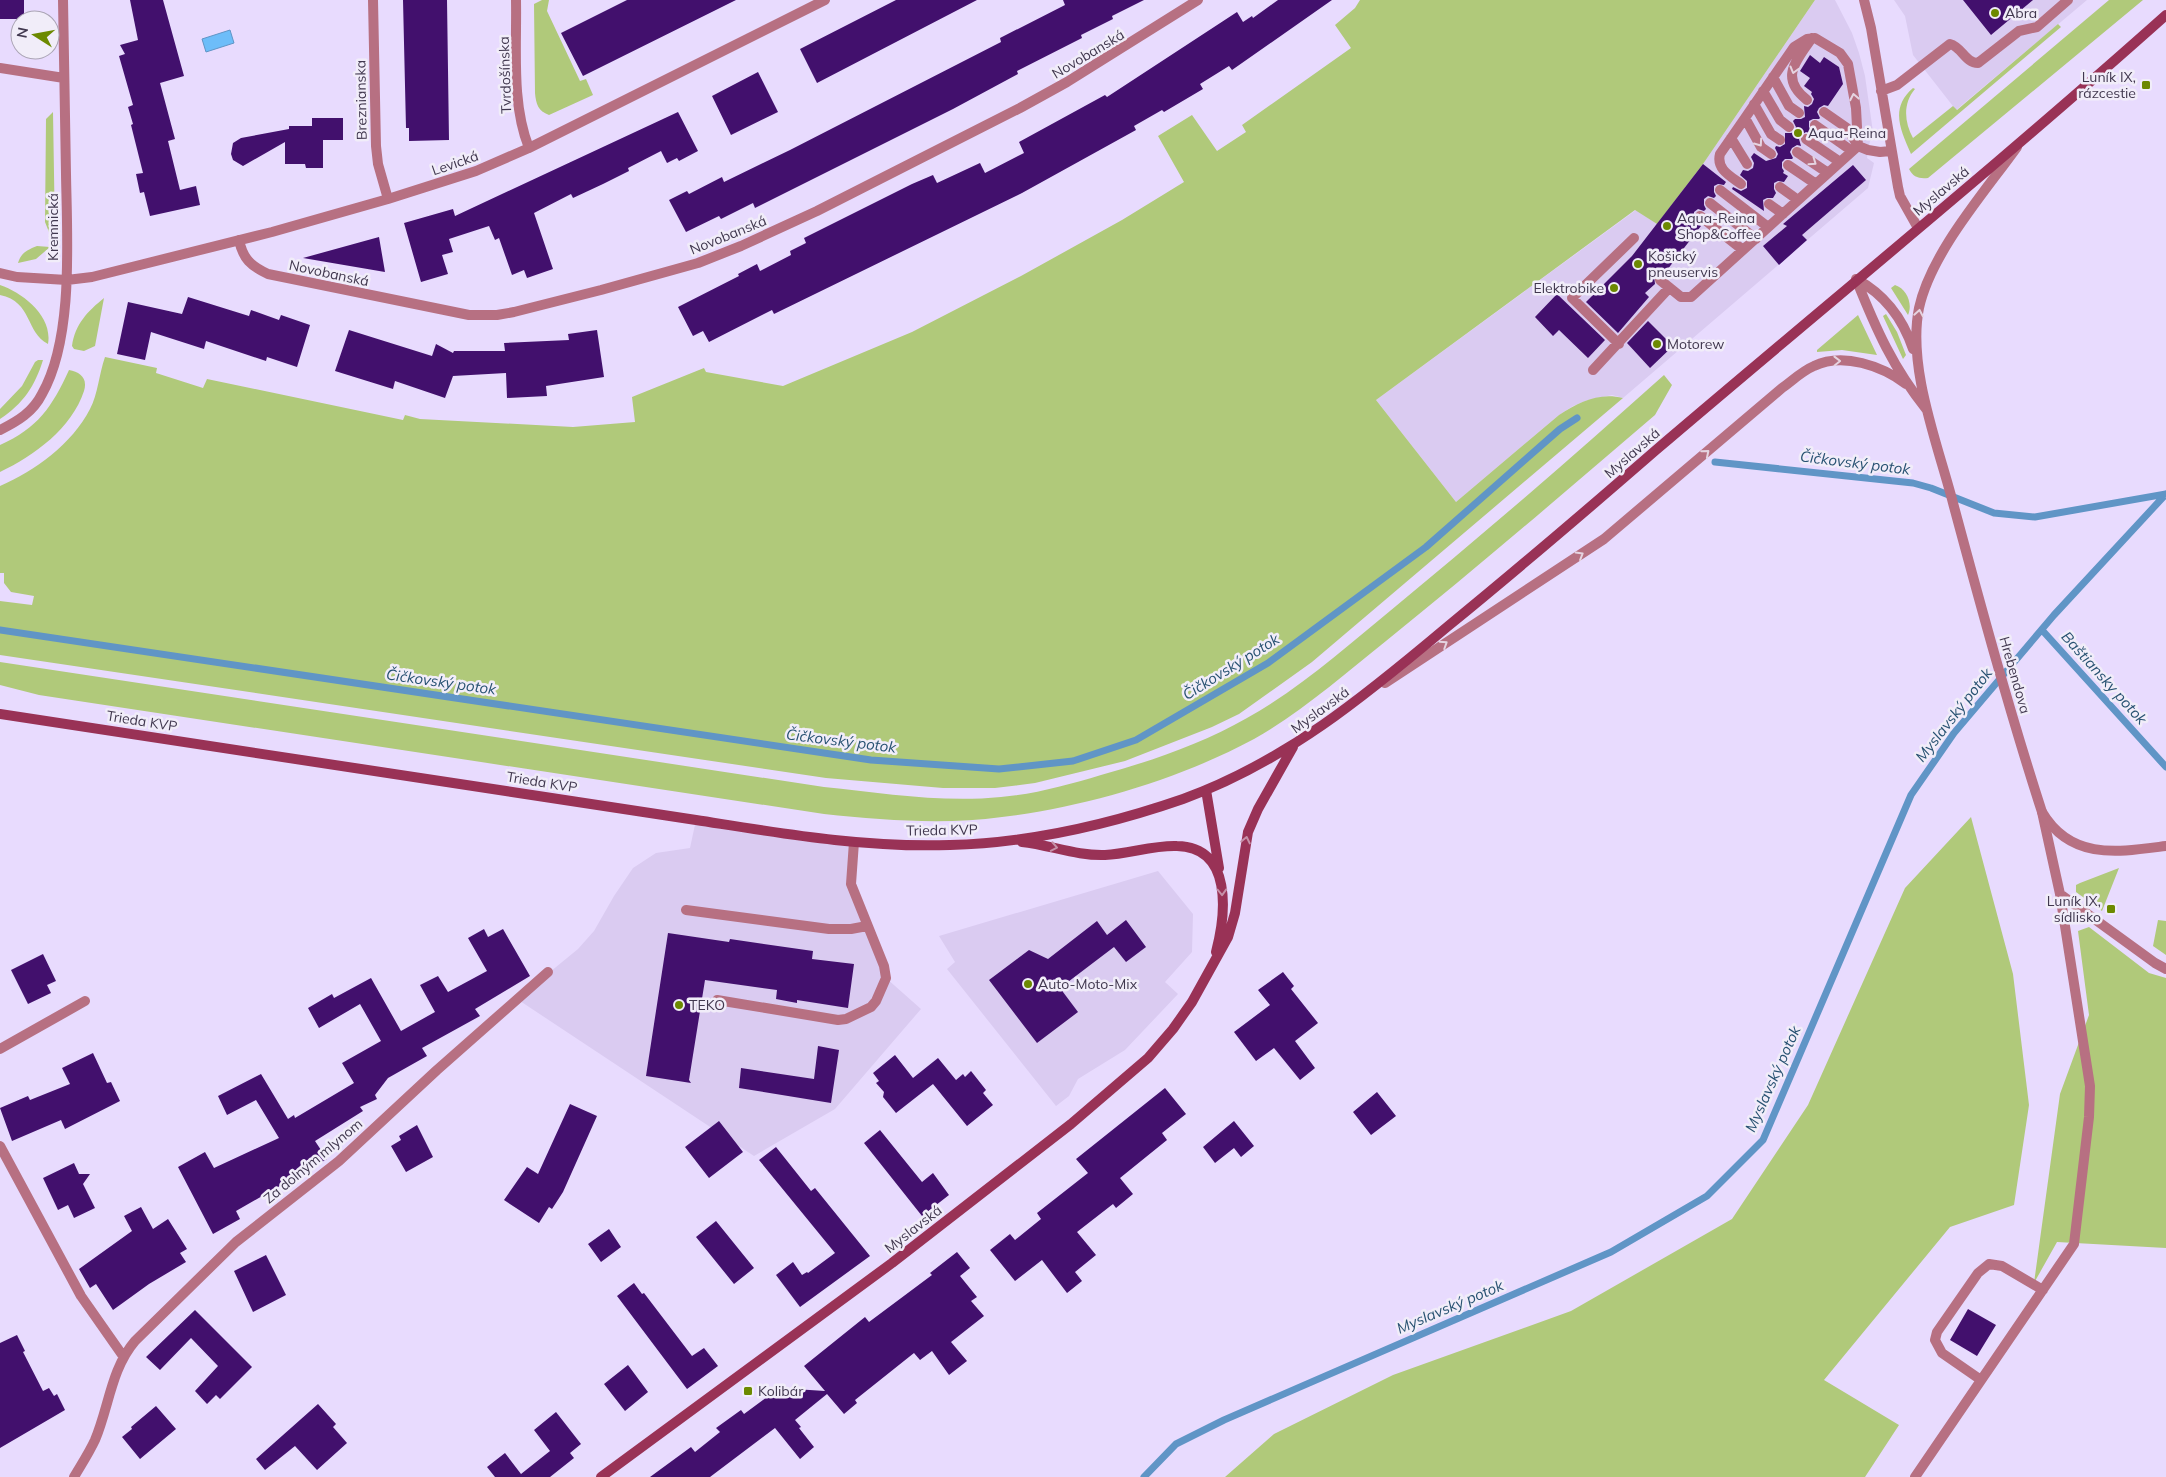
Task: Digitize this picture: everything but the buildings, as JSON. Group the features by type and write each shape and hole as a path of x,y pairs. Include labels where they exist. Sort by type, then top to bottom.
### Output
{"street":[{"name":"Kremnická","path":"0,430 24,417 43,394 56,360 60,342 67,280 63,0"},
{"name":"Breznianska","path":"373,0 376,146 378,164 388,199"},
{"name":"Tvrdošínska","path":"516,0 518,110 523,134 529,148"},
{"name":"Levická","path":"0,273 17,277 67,280 92,277 116,269 239,240 388,199 476,171 529,148 825,0"},
{"name":"Novobanská","path":"239,240 245,259 252,266 268,274 469,315 514,312 591,293 698,263 818,211 1067,82 1198,0"},
{"path":"1881,91 1896,85 1950,44 1954,45 1971,62 1978,64 2019,31 2037,27 2068,0"},
{"path":"1868,1 1881,91 1900,196 1918,228"},
{"name":"Myslavská","path":"601,1477 892,1263 1129,1075 1161,1043 1192,1002 1223,948 1234,922 1248,832 1258,809 1294,746 1345,710 1492,591 1856,279 2021,142 2166,15"},
{"path":"1807,100 1798,93 1793,85 1791,74 1794,65 1812,38"},
{"path":"1660,280 1681,297 1689,298 1855,148 1856,108 1848,64 1840,53 1819,39 1812,38 1802,41 1794,47 1720,154 1719,163 1726,174 1741,184"},
{"path":"0,68 64,78"},
{"path":"1773,77 1789,106 1799,113"},
{"path":"1763,91 1780,120 1789,127"},
{"path":"1754,104 1771,134 1780,140"},
{"path":"1824,112 1847,128 1855,148"},
{"path":"1745,118 1761,148 1771,154"},
{"path":"1816,125 1855,148 1880,152 1891,151"},
{"path":"1731,138 1747,164"},
{"path":"1806,139 1840,162"},
{"path":"1918,361 1916,332 1926,286 1944,250 2021,142"},
{"path":"1797,152 1828,173"},
{"path":"1788,165 1816,184"},
{"path":"1780,188 1798,200"},
{"path":"1720,190 1768,227"},
{"path":"1710,203 1756,238"},
{"path":"1769,204 1783,214"},
{"path":"1700,216 1743,250"},
{"path":"1619,344 1572,298 1634,238"},
{"path":"1856,279 1874,290 1892,310 1904,327 1918,361"},
{"path":"1856,279 1878,333 1906,384 1928,411"},
{"path":"1593,370 1669,288"},
{"path":"1345,710 1604,539 1806,370 1824,362 1847,361 1892,374 1906,384"},
{"name":"Hrebendova","path":"1918,361 1928,411 1994,653 2042,812 2058,831 2076,843 2094,850 2115,852 2166,846"},
{"name":"Trieda KVP","path":"0,714 715,823 854,842 949,845 1006,841 1082,828 1148,810 1206,790 1238,776 1294,746"},
{"name":"Myslavská","path":"1206,790 1222,893 1221,924 1210,970"},
{"path":"1915,1477 2074,1244 2090,1102 2089,1071 2060,894 2042,812"},
{"path":"1006,841 1031,843 1095,855 1112,855 1171,846 1184,846 1207,856 1220,874"},
{"path":"717,1000 838,1020 854,1016 871,1007 883,988 886,978 882,957 867,926 852,884 854,842"},
{"path":"2060,894 2155,963 2166,968"},
{"path":"686,910 829,929 851,929 867,926"},
{"name":"Za dolným mlynom","path":"74,1477 95,1440 124,1356 135,1340 224,1253 338,1161 548,972"},
{"path":"0,1049 86,1001"},
{"path":"0,1146 81,1296 124,1356"},
{"path":"1981,1380 1940,1351 1935,1340 1937,1332 1978,1273 1990,1264 2002,1266 2043,1290"}],"shaded area":[{"path":"1815,0 1835,0 1852,33 1859,53 1865,76 1873,132 1873,139 1870,141 1867,158 1874,163 1868,188 1623,398 1612,395 1588,400 1573,406 1559,415 1456,502 1376,400 1636,210 1657,224 1703,164"},
{"path":"1894,0 2087,0 1956,110 1913,55 1905,16"},
{"path":"696,820 853,842 851,873 886,978 921,1009 835,1109 754,1156 517,999 578,949 594,931 633,868 656,853 690,848"},
{"path":"1158,871 1193,914 1192,952 1165,982 1178,994 1125,1050 1078,1079 1069,1096 1056,1106 947,969 955,962 939,936"}],"green space":[{"path":"542,0 549,0 547,11 580,81 586,79 593,95 549,115 538,107 535,93 534,4"},
{"path":"1360,0 1815,0 1703,164 1657,224 1635,210 1376,400 1456,502 1567,410 1597,397 1614,396 1623,398 1312,662 1239,714 1212,727 1125,761 1035,783 995,788 943,788 826,778 0,655 0,601 32,605 34,596 11,592 4,583 4,573 0,573 0,486 39,464 63,445 73,434 93,403 105,357 157,368 156,373 203,388 207,379 403,420 405,415 420,419 573,427 635,422 632,397 704,368 706,372 783,386 912,332 1021,276 1122,220 1184,182 1158,136 1192,115 1217,151 1246,132 1242,125 1351,48 1335,25 1355,8"},
{"path":"2109,0 2143,0 1928,178 1919,178 1912,174 1909,169"},
{"path":"2058,24 2061,27 1911,154 1903,136 1899,111 1901,103 1913,88 1915,89 1908,100 1906,113 1908,126 1913,138 1953,106 1957,110"},
{"path":"53,112 55,235 49,232 45,222 46,119"},
{"path":"37,246 50,247 36,259 18,263 25,252"},
{"path":"0,285 27,300 41,315 46,324 48,344 35,332 24,310 11,299 0,295"},
{"path":"1895,285 1903,290 1908,297 1910,306 1908,315 1891,288"},
{"path":"104,298 95,346 84,351 74,349 72,346 79,325 88,313"},
{"path":"1886,314 1897,332 1906,355 1903,359 1883,316"},
{"path":"1858,315 1877,355 1842,350 1817,352 1817,350"},
{"path":"43,360 27,394 22,401 0,419 0,409 22,386 35,362"},
{"path":"69,370 80,374 85,383 84,391 71,417 61,429 38,449 0,472 0,445 34,424 50,406"},
{"path":"1664,375 1672,385 1655,415 1454,586 1289,717 1254,739 1195,767 1164,779 1099,798 1034,812 958,821 891,820 824,814 39,695 0,685 0,662 824,787 957,799 979,799 1026,794 1051,789 1139,764 1176,751 1212,736 1267,706 1324,665 1430,578"},
{"path":"1971,817 2013,974 2029,1105 2014,1205 1950,1227 1824,1380 1899,1425 1865,1477 1225,1477 1274,1434 1393,1375 1571,1311 1732,1219 1808,1105 1905,888"},
{"path":"2119,868 2102,911 2076,892 2076,885"},
{"path":"2158,920 2166,921 2166,955 2153,946"},
{"path":"2089,927 2149,973 2166,978 2166,1248 2057,1242 2034,1283 2060,1094 2089,1015 2078,931"}],"water":[{"path":"230,30 234,43 206,52 202,39"}],"waterway":[{"name":"Čičkovský potok","path":"0,630 871,760 999,769 1073,761 1136,740 1268,663 1426,547 1560,429 1577,418"},
{"name":"Čičkovský potok","path":"1715,462 1913,483 1931,488 1994,513 2035,517 2166,494"},
{"name":"Myslavský potok","path":"1144,1477 1176,1444 1224,1420 1611,1252 1707,1196 1763,1140 1911,795 1954,733 2054,615 2166,494"},
{"name":"Baštiansky potok","path":"2042,630 2166,767"}],"place":[{"name":"Abra","path":"1995,13"},
{"name":"Luník IX, rázcestie","path":"2146,85"},
{"name":"Aqua-Reina","path":"1798,133"},
{"name":"Aqua-Reina Shop&Coffee","path":"1667,226"},
{"name":"Košický pneuservis","path":"1638,264"},
{"name":"Elektrobike","path":"1614,288"},
{"name":"Motorew","path":"1657,344"},
{"name":"Luník IX, sídlisko","path":"2111,909"},
{"name":"Auto-Moto-Mix","path":"1028,984"},
{"name":"TEKO","path":"679,1005"},
{"name":"Kolibár","path":"748,1391"}]}
